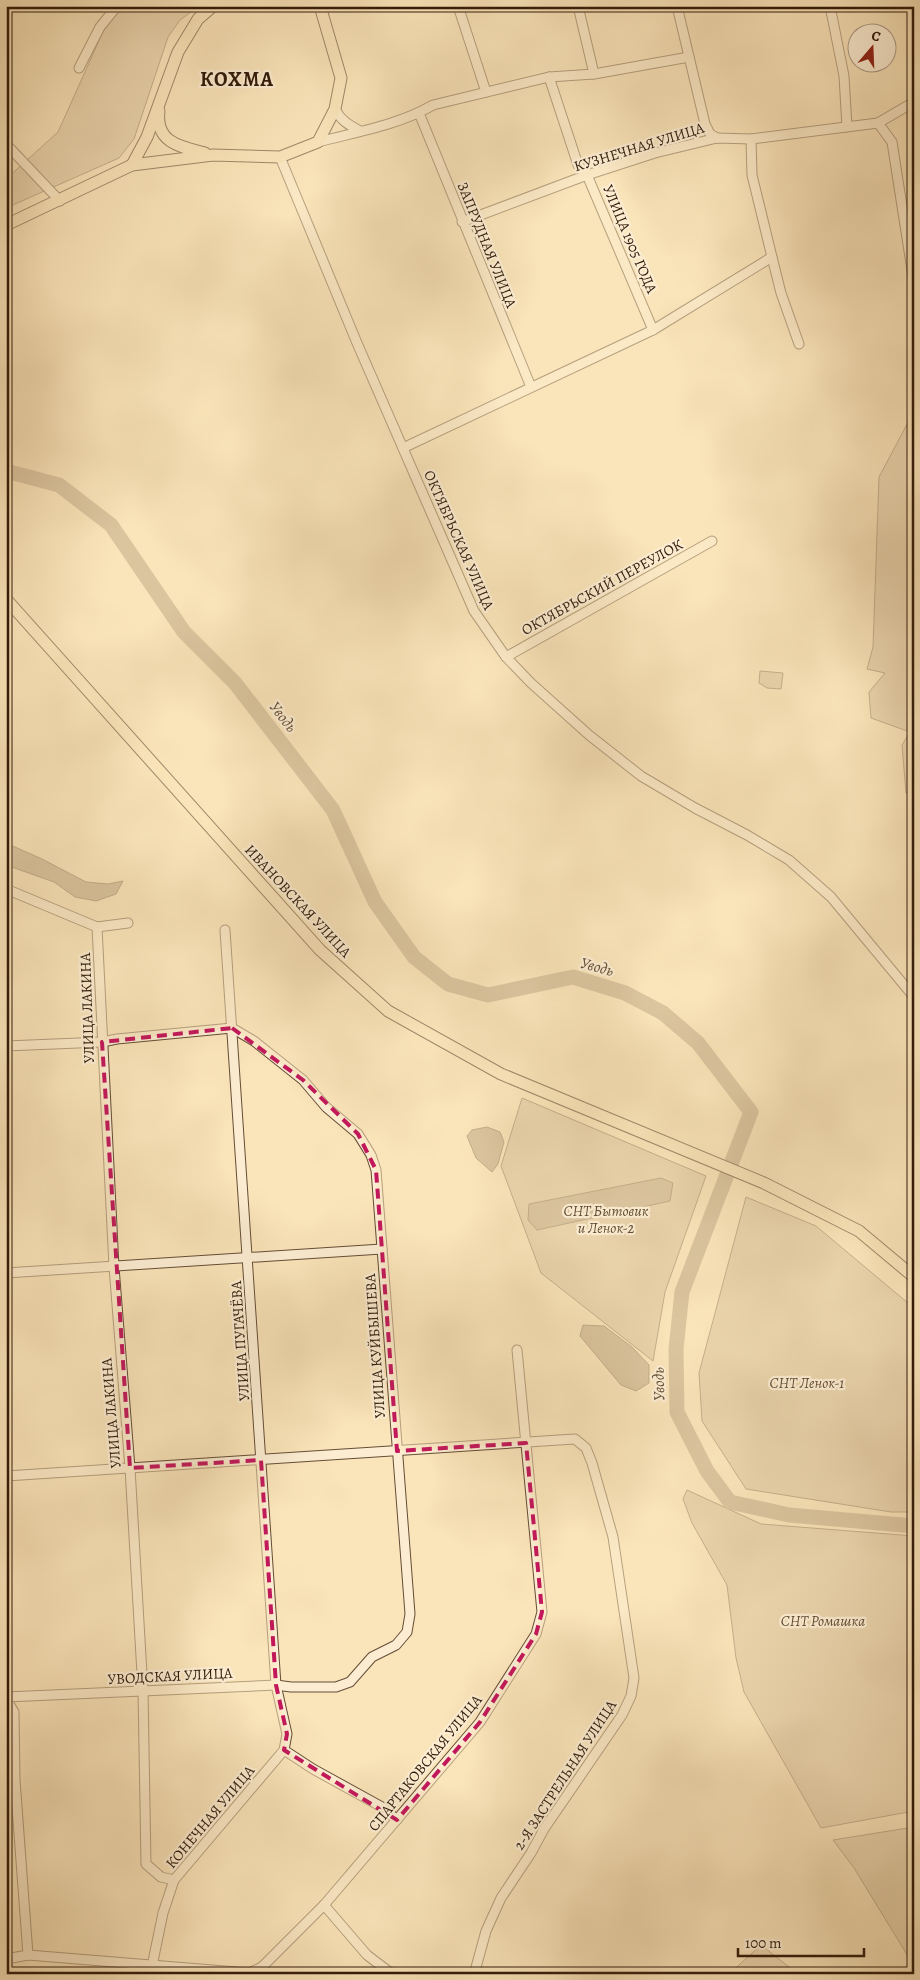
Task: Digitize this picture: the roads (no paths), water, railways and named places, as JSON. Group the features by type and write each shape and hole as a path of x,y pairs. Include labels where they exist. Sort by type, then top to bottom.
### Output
{"main road":[{"path":"132,165 141,149 159,105 178,52 198,19 214,6"},
{"path":"6,225 60,201 132,165 213,155 280,158 318,142 335,109 341,78 320,6"},
{"path":"159,105 160,131 166,138 175,144 213,155"},
{"name":"ИВАНОВСКАЯ УЛИЦА","path":"6,599 320,950 388,1011 501,1074 764,1183 859,1231 914,1277"}],"street":[{"path":"80,68 100,27 117,6"},
{"path":"458,6 486,92"},
{"path":"578,6 594,74"},
{"path":"677,6 705,124 710,134 717,138"},
{"path":"830,6 844,76 847,127"},
{"path":"318,142 419,113 432,105 549,77 594,74 689,57"},
{"name":"УЛИЦА 1905 ГОДА","path":"549,77 578,165 588,175 653,330"},
{"name":"КУЗНЕЧНАЯ УЛИЦА","path":"462,222 588,175 655,153 717,138 751,139 878,123 914,102"},
{"path":"335,109 340,118 360,131"},
{"name":"ЗАПРУДНАЯ УЛИЦА","path":"419,113 531,387"},
{"path":"878,123 892,142 914,283"},
{"path":"751,139 752,175 781,293 800,344"},
{"path":"6,144 60,201"},
{"name":"ОКТЯБРЬСКАЯ УЛИЦА","path":"280,158 336,294 474,611 506,657 531,683 589,735 641,776 694,808 743,833 789,860 832,897 914,997"},
{"path":"403,448 653,330 772,257"},
{"name":"ОКТЯБРЬСКИЙ ПЕРЕУЛОК","path":"506,657 712,541"},
{"path":"6,889 97,927 128,923"},
{"name":"УЛИЦА ЛАКИНА","path":"97,927 114,1267 130,1468 143,1691 146,1864 161,1877 174,1880"},
{"name":"УЛИЦА ПУГАЧЁВА","path":"224,930 276,1685 287,1734 284,1750"},
{"path":"6,1046 102,1042 232,1028"},
{"name":"УЛИЦА КУЙБЫШЕВА","path":"232,1028 254,1041 303,1080 326,1107 358,1134 371,1155 376,1170 410,1614 407,1632 396,1645 372,1657 350,1682 336,1687"},
{"path":"6,1273 382,1249"},
{"name":"СПАРТАКОВСКАЯ УЛИЦА","path":"249,1973 262,1967 324,1905 480,1722 536,1634 542,1612 517,1350"},
{"name":"2-Я ЗАСТРЕЛЬНАЯ УЛИЦА","path":"472,1974 475,1971 486,1931 501,1898 531,1853 544,1829 622,1715 631,1696 634,1678 613,1537 586,1448 575,1440 526,1443"},
{"path":"6,1476 526,1443"},
{"name":"УВОДСКАЯ УЛИЦА","path":"6,1698 276,1685 336,1687"},
{"path":"6,1698 14,1712 15,1780 28,1955"},
{"path":"284,1750 382,1807 397,1820"},
{"name":"КОНЕЧНАЯ УЛИЦА","path":"152,1966 163,1913 174,1880 284,1750"},
{"path":"324,1905 367,1955 392,1974"},
{"path":"6,1959 28,1955 249,1973"}],"waterway":[{"name":"Уводь","path":"6,471 59,485 111,525 184,632 235,683 333,810 375,902 414,957 448,984 488,995 573,977 625,993 663,1013 698,1043 751,1112 682,1292 676,1349 677,1412 707,1471 730,1502 789,1515 914,1526"}],"district":[{"name":"КОХМА","path":"237,79"}],"park label":[{"name":"СНТ Бытовик и Ленок-2","path":"606,1220"},
{"name":"СНТ Ленок-1","path":"807,1383"},
{"name":"СНТ Ромашка","path":"823,1621"}]}
